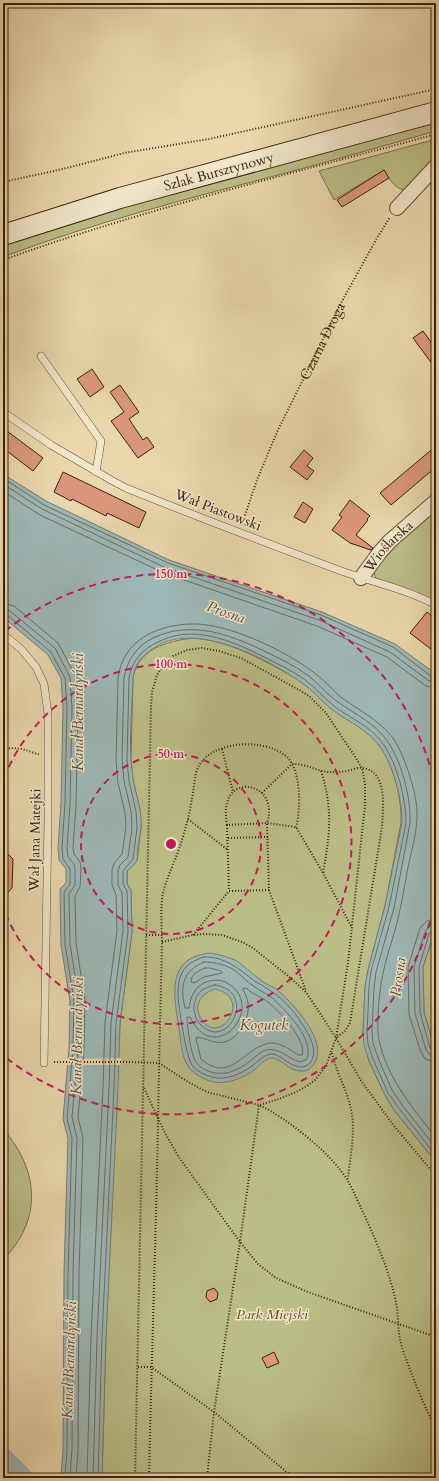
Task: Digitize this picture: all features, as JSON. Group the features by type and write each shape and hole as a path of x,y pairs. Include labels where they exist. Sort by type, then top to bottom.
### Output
{"main road":[{"name":"Szlak Bursztynowy","path":"3,235 120,198 436,112"}],"street":[{"path":"397,208 436,166"},
{"name":"Wioślarska","path":"361,578 390,541 436,501"}],"lane":[{"path":"41,356 101,441 96,472"},
{"name":"Wał Piastowski","path":"3,412 51,445 126,488 239,533 436,605"},
{"name":"Wał Jana Matejki","path":"3,634 30,659 40,675 45,691 48,714 46,1017 44,1063"}],"path":[{"path":"3,182 58,170 116,154 209,139 436,89"},
{"path":"3,260 156,210 436,134"},
{"name":"Czarna Droga","path":"239,533 257,480 277,432 340,305 386,222 397,208"},
{"path":"135,1478 151,699 157,675 168,660 187,650 202,648 209,649 241,658 292,685 310,697 326,714 354,755 362,768 365,784 365,799 352,928 336,1038 321,1074 307,1086 280,1099 259,1105"},
{"path":"149,1478 160,1063 162,895 176,859 188,818 197,769 203,761 222,749 238,744 263,745 278,751 288,759 292,764 299,792 299,815 296,827 323,873 352,928"},
{"path":"3,750 15,748 48,758"},
{"path":"222,749 233,792"},
{"path":"262,793 292,764 303,765 321,772 338,772 362,768 377,776 381,785 384,807 382,827 350,1023 345,1031 336,1038"},
{"path":"321,772 327,792 330,820 329,841 323,873"},
{"path":"193,935 230,891 226,807 229,796 238,789 248,787 258,790 268,801 269,806 269,817 267,823 269,890 306,992 336,1038 354,1070 370,1093 394,1126 436,1176"},
{"path":"188,818 228,850"},
{"path":"227,824 267,823 296,827"},
{"path":"228,838 268,837"},
{"path":"230,891 269,890"},
{"path":"146,935 162,935"},
{"path":"162,942 193,935 222,935 242,942 263,955 306,992"},
{"path":"331,1052 337,1073 348,1099 352,1116 353,1135 348,1180"},
{"path":"52,1062 160,1063 188,1082 207,1092 259,1105 280,1116 297,1129 327,1157 348,1180 368,1223 396,1303 402,1347 436,1431"},
{"path":"143,1087 170,1144 178,1156 240,1242 258,1264 267,1272 289,1284 327,1299 436,1337"},
{"path":"207,1478 214,1412 259,1105"},
{"path":"138,1367 152,1367 214,1412 294,1478"}],"green space":[{"path":"436,120 436,131 105,222 3,257 3,242 20,236"},
{"path":"436,139 436,162 404,190 395,185 384,170 334,200 319,171"},
{"path":"436,506 436,601 376,578 374,574 385,554 392,545"},
{"name":"Park Miejski","path":"193,638 213,641 242,651 261,659 304,684 337,713 364,730 376,740 390,764 399,794 401,823 385,906 368,970 365,987 363,1033 369,1061 385,1095 394,1110 436,1162 436,1478 102,1478 106,1337 120,1023 132,932 131,890 127,884 127,871 137,861 141,828 140,810 133,780 131,760 133,678 136,668 147,653 173,641"},
{"path":"436,931 436,1053 424,1012 423,967"},
{"path":"3,1129 15,1145 24,1161 32,1194 30,1211 25,1228 16,1244 3,1260"}],"water":[{"path":"3,474 46,501 169,560 322,612 395,644 436,674 436,931 423,967 424,1012 436,1053 436,1162 394,1110 369,1061 364,1045 363,1033 365,987 385,906 402,823 399,794 386,756 376,741 358,726 337,714 302,683 269,663 228,645 207,640 187,638 168,641 148,652 135,668 130,736 133,776 141,818 141,826 137,860 127,871 127,884 131,890 132,932 120,1023 106,1337 102,1478 61,1478 63,1449 64,1273 68,1138 63,1119 69,1048 70,1001 61,945 60,889 66,883 66,869 59,860 58,848 61,803 63,708 61,678 48,655 3,617"},
{"name":"Kogutek","path":"211,953 237,961 264,983 276,989 283,995 299,1012 313,1033 317,1044 318,1053 311,1068 305,1071 296,1071 277,1059 270,1058 248,1074 236,1080 217,1082 205,1079 195,1074 189,1068 183,1053 175,1003 175,991 179,970 186,962 196,956","holes":["215,989 227,994 232,1002 233,1011 229,1019 223,1025 216,1028 207,1026 198,1012 200,999"]}],"pier":[{"path":"121,1058 121,1065 65,1065 66,1059"}],"building":[{"path":"384,170 389,178 342,207 337,200"},
{"path":"423,331 436,349 436,369 413,338"},
{"path":"92,369 104,387 90,397 77,379"},
{"path":"120,385 139,412 129,419 143,440 147,437 154,447 138,458 111,421 124,412 110,392"},
{"path":"3,428 43,458 33,471 3,448"},
{"path":"436,446 436,467 391,505 380,493"},
{"path":"304,450 313,458 307,466 314,471 307,480 290,467"},
{"path":"63,472 146,512 139,528 107,513 106,516 54,492"},
{"path":"350,500 370,516 356,535 373,548 371,550 350,543 332,530 342,517 339,515"},
{"path":"303,502 313,509 305,523 294,517"},
{"path":"427,612 436,619 436,653 410,633"},
{"path":"3,849 13,859 12,888 3,898"},
{"path":"214,1288 218,1293 217,1299 210,1302 206,1297 207,1291"},
{"path":"274,1352 279,1363 267,1368 262,1358"}],"waterway":[{"path":"3,1459 22,1478"}],"water label":[{"name":"Prosna","path":"226,612"},
{"name":"Kanał Bernardyński","path":"78,712"},
{"name":"Prosna","path":"398,977"},
{"name":"Kanał Bernardyński","path":"77,1036"},
{"name":"Kanał Bernardyński","path":"69,1360"}]}
